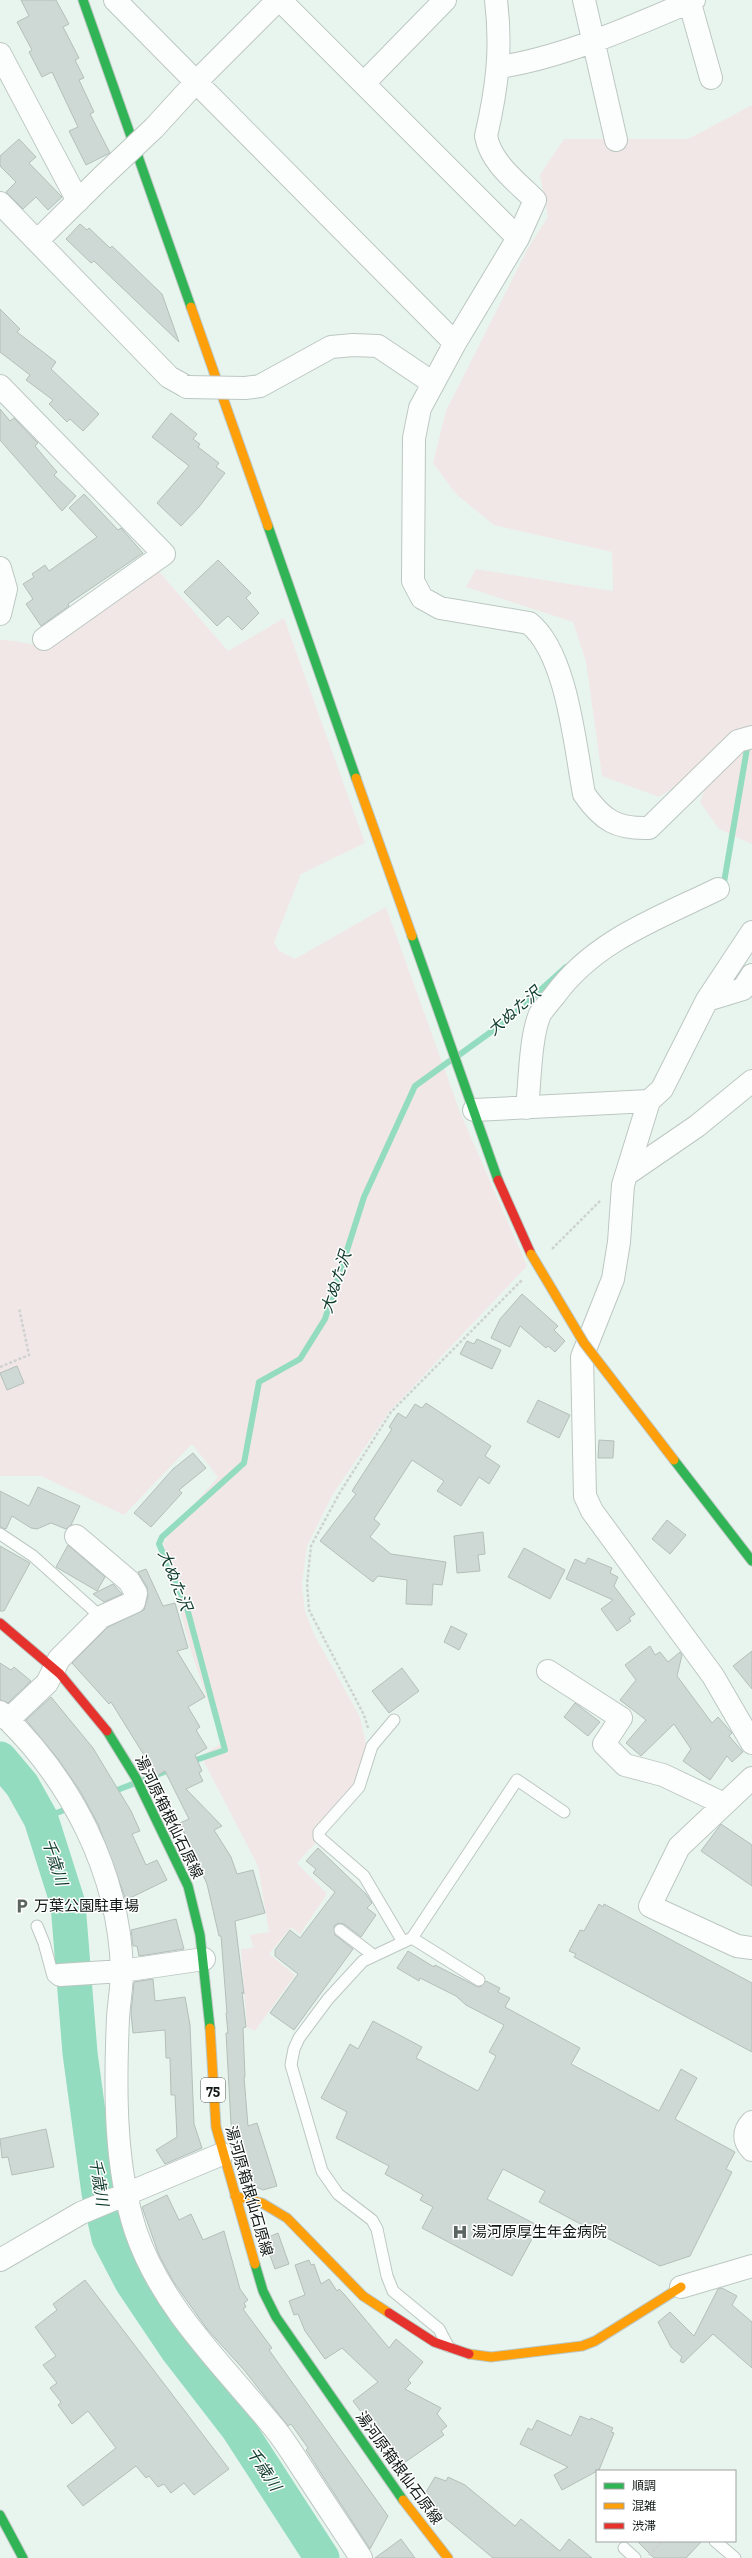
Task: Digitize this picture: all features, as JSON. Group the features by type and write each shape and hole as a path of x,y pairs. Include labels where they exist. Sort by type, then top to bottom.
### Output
{"street":[{"path":"83,0 498,1180 530,1254 584,1343 752,1561"},
{"path":"115,0 454,343"},
{"path":"38,240 154,128 196,82 279,0 518,238"},
{"path":"364,83 445,0"},
{"path":"496,0 500,32 499,66 486,136 494,158 535,200 518,238 454,343 420,408 414,438 414,581 422,598 440,608 528,623 539,632 561,675 584,794 596,810 615,824 630,828 650,828 738,741 752,737"},
{"path":"584,0 616,140"},
{"path":"499,66 526,63 593,40 691,1 711,78"},
{"path":"0,54 78,201"},
{"path":"0,202 169,377 187,387 245,388 260,386 331,347 354,345 378,346 433,383"},
{"path":"0,386 164,554 44,639"},
{"path":"0,568 6,589 0,614"},
{"path":"527,1108 533,1048 540,1015 566,979 602,948 718,889"},
{"path":"752,932 707,1000 662,1089 649,1101 623,1185 619,1242 613,1279 582,1357 585,1496 592,1511 713,1676 752,1743"},
{"path":"707,1000 743,989 752,975"},
{"path":"627,1174 696,1126 752,1081"},
{"path":"474,1110 649,1101"},
{"path":"76,1536 129,1581 136,1593 134,1602 101,1617 59,1659 48,1683 4,1716 23,1734 66,1791 96,1848 108,1882 117,1921 116,2098 125,2195 136,2231 163,2292 188,2326 278,2432 361,2558"},
{"name":"湯河原箱根仙石原線","path":"0,1623 55,1670 98,1718 128,1764 182,1870 194,1906 204,1959 216,2127 222,2154 263,2291 276,2317 415,2517 448,2558"},
{"path":"548,1671 621,1718 604,1744 625,1765 663,1775 724,1804"},
{"path":"752,1778 679,1847 650,1906 737,1946 752,1948"},
{"path":"60,1975 117,1971 204,1959"},
{"path":"752,2122 744,2136 746,2144 752,2150"},
{"path":"0,2260 81,2214 222,2154"},
{"path":"235,2196 262,2203 286,2218 363,2296 434,2342 462,2353 491,2357 582,2346 595,2342 681,2287 752,2266"},
{"path":"0,2515 23,2558"}],"lane":[{"path":"0,1534 33,1556 101,1617"},
{"path":"394,1720 372,1746 359,1787 319,1832 319,1837 364,1876 408,1940 479,1980"},
{"path":"449,2348 439,2329 393,2291 386,2276 377,2228 372,2220 338,2194 322,2171 291,2065 294,2049 299,2038 328,1999 363,1961 408,1940 517,1780 564,1812"},
{"path":"37,1926 44,1943 53,1976 60,1975"},
{"path":"340,1930 374,1955"},
{"path":"716,2542 735,2558"},
{"path":"624,2548 635,2558"}],"path":[{"path":"550,1251 605,1196"},
{"path":"372,1746 364,1715 309,1610 307,1584 311,1546 339,1494 391,1412 523,1279"},
{"path":"0,1367 29,1355 19,1308"},
{"path":"646,2558 662,2542"}],"shaded area":[{"path":"752,105 752,844 719,829 700,802 716,761 659,797 602,776 586,662 573,622 466,587 476,569 613,591 612,552 494,525 457,495 433,463 446,411 528,248 548,217 540,175 564,139 688,139"},
{"path":"155,567 228,651 284,618 365,843 301,874 274,942 279,951 295,959 386,907 460,1112 527,1266 389,1412 333,1494 307,1546 302,1584 305,1611 314,1634 360,1717 366,1744 355,1784 314,1833 316,1842 297,1863 327,1894 300,1934 291,1927 269,1954 295,1975 255,2031 247,2027 241,1949 253,1948 250,1935 269,1932 258,1866 201,1756 222,1743 191,1651 163,1544 170,1531 218,1477 192,1444 124,1515 41,1476 0,1476 0,640 36,645 49,645"}],"building":[{"path":"21,0 56,0 69,24 63,27 79,58 75,60 84,78 79,80 94,112 90,114 110,153 86,165 69,131 78,127 52,72 42,77 29,52 32,50 17,22 29,16"},
{"path":"19,139 36,157 29,163 62,197 48,210 36,197 23,209 6,192 16,182 0,166 0,156"},
{"path":"80,224 87,230 89,228 110,248 112,246 162,294 179,342 94,261 91,263 66,239"},
{"path":"0,309 20,329 17,332 56,362 51,369 99,414 83,431 70,419 67,422 49,404 53,400 26,380 30,375 0,352"},
{"path":"0,409 10,421 14,418 38,443 35,446 57,472 54,475 76,496 62,511 0,440"},
{"path":"171,413 197,434 193,439 200,444 198,447 219,463 216,467 225,473 199,507 181,526 157,503 189,466 152,437"},
{"path":"84,494 118,530 121,528 143,553 68,604 69,606 41,626 26,604 33,599 23,584 34,577 32,574 45,565 49,571 97,537 69,508"},
{"path":"218,560 251,593 246,598 259,613 242,630 228,616 217,626 184,592"},
{"path":"522,1294 558,1326 554,1330 565,1341 555,1352 548,1346 546,1348 520,1326 510,1347 491,1338 500,1319"},
{"path":"477,1339 501,1350 492,1369 460,1354 467,1341 474,1344"},
{"path":"17,1366 24,1383 7,1390 0,1373"},
{"path":"538,1400 570,1415 559,1438 527,1422"},
{"path":"426,1403 491,1446 485,1456 500,1466 489,1484 479,1477 461,1506 437,1491 444,1481 412,1460 374,1519 380,1524 370,1537 391,1554 446,1562 442,1585 433,1584 432,1605 406,1604 407,1580 378,1576 373,1582 320,1541 356,1494 352,1491 392,1429 389,1427 398,1413 406,1418 415,1404 422,1408"},
{"path":"599,1440 614,1441 613,1458 598,1458"},
{"path":"193,1453 206,1468 179,1490 182,1493 151,1527 134,1513 173,1469"},
{"path":"38,1487 80,1506 71,1525 66,1529 51,1523 37,1529 31,1528 12,1516 6,1529 0,1527 0,1491 29,1506"},
{"path":"667,1520 686,1535 670,1554 652,1539"},
{"path":"483,1532 485,1554 478,1555 480,1571 457,1573 454,1536"},
{"path":"68,1545 105,1577 97,1591 56,1567"},
{"path":"0,1546 30,1563 4,1611 0,1611"},
{"path":"524,1548 565,1570 550,1599 508,1577"},
{"path":"588,1558 612,1568 610,1573 618,1577 614,1586 635,1614 629,1618 631,1621 617,1631 601,1609 613,1600 566,1579 575,1559 585,1564"},
{"path":"146,1569 163,1606 175,1603 188,1648 177,1651 205,1697 188,1707 200,1727 196,1730 207,1748 195,1755 202,1771 199,1773 203,1781 186,1789 222,1826 214,1830 231,1857 237,1874 253,1870 265,1913 235,1921 244,1994 242,1992 246,2027 243,2028 244,2077 248,2126 257,2123 277,2186 263,2190 252,2185 231,2124 226,2033 228,2033 227,2013 221,1936 219,1936 207,1884 180,1823 189,1819 165,1771 157,1776 111,1702 109,1704 72,1663 108,1627 144,1610 148,1596 147,1587 138,1572"},
{"path":"113,1584 122,1594 104,1602 93,1594"},
{"path":"451,1626 467,1634 459,1650 444,1642"},
{"path":"650,1646 655,1655 660,1652 668,1662 680,1652 682,1655 677,1676 712,1723 718,1717 732,1733 729,1736 743,1752 732,1762 727,1756 710,1780 683,1761 691,1749 674,1724 641,1756 626,1743 646,1720 620,1700 636,1680 625,1665"},
{"path":"752,1651 752,1689 733,1666"},
{"path":"0,1663 11,1670 14,1667 31,1681 8,1703 0,1700"},
{"path":"402,1668 419,1691 389,1713 372,1691"},
{"path":"51,1697 93,1748 131,1811 140,1831 132,1834 146,1865 157,1860 167,1880 126,1900 98,1824 80,1791 58,1759 26,1720"},
{"path":"575,1703 600,1722 588,1736 564,1717"},
{"path":"721,1824 752,1845 752,1886 701,1851"},
{"path":"318,1848 366,1894 372,1903 367,1908 376,1915 361,1937 344,1924 338,1923 334,1926 335,1935 353,1949 294,2030 270,2013 298,1974 275,1956 275,1950 290,1930 300,1938 335,1892 313,1873 316,1869 306,1861"},
{"path":"599,1904 603,1907 604,1904 752,1983 752,2052 574,1957 576,1954 569,1951 580,1930 584,1931"},
{"path":"176,1919 184,1949 139,1956 137,1946 133,1946 131,1930"},
{"path":"408,1951 434,1967 435,1965 476,1986 480,1987 486,1981 500,1988 498,1992 510,1998 505,2007 580,2048 571,2064 659,2111 681,2069 697,2078 675,2119 735,2152 726,2169 732,2172 690,2256 660,2266 539,2202 545,2191 503,2169 487,2199 539,2226 512,2276 422,2228 433,2207 420,2200 423,2195 385,2174 389,2166 336,2138 347,2112 321,2098 350,2044 358,2049 373,2021 422,2047 416,2058 478,2091 496,2056 489,2052 504,2025 466,2005 456,1996 420,1978 419,1981 397,1968"},
{"path":"153,1979 155,2001 185,1997 190,2025 194,2124 202,2148 165,2164 156,2150 177,2137 175,2095 171,2095 170,2058 166,2058 165,2030 133,2033 131,2013 134,1982"},
{"path":"46,2129 54,2167 12,2175 8,2157 2,2158 0,2139"},
{"path":"167,2195 179,2220 191,2214 203,2240 224,2231 240,2289 248,2300 244,2303 246,2307 243,2309 272,2348 269,2350 388,2516 370,2549 306,2450 308,2448 291,2424 288,2426 244,2370 207,2329 173,2281 159,2255 142,2207"},
{"path":"278,2233 289,2264 275,2269 264,2239"},
{"path":"309,2260 311,2265 314,2264 321,2284 329,2279 337,2291 339,2289 344,2294 389,2348 396,2339 423,2362 408,2380 411,2383 405,2389 441,2408 437,2414 447,2426 441,2431 444,2435 401,2465 353,2401 378,2382 342,2348 325,2359 305,2331 298,2314 294,2315 289,2301 305,2295 295,2265"},
{"path":"85,2280 229,2469 194,2495 184,2483 171,2493 164,2484 158,2487 149,2476 146,2478 136,2466 83,2506 67,2486 116,2448 88,2411 72,2424 58,2405 61,2402 50,2388 57,2383 43,2365 56,2356 35,2327 57,2310 53,2304"},
{"path":"722,2288 737,2296 732,2305 752,2322 752,2368 713,2334 683,2363 680,2361 682,2357 671,2347 658,2322 670,2312 694,2336 718,2289"},
{"path":"580,2416 590,2420 591,2418 613,2428 611,2432 614,2433 599,2470 596,2470 596,2472 562,2490 554,2475 568,2467 520,2444 528,2428 532,2430 537,2420 571,2436"},
{"path":"435,2477 446,2481 448,2477 465,2485 515,2526 521,2519 560,2551 569,2539 592,2558 493,2558 445,2518 426,2492"},
{"path":"401,2539 415,2558 375,2558"},
{"path":"638,2542 701,2542 686,2558 654,2558"}],"waterway":[{"name":"大ぬた沢","path":"723,888 748,743"},
{"name":"大ぬた沢","path":"459,1055 506,1021 566,967"},
{"name":"大ぬた沢","path":"190,1762 225,1750 187,1608 159,1544 162,1537 244,1463 259,1382 300,1359 325,1319 364,1197 415,1086 451,1060"},
{"name":"千歳川","path":"0,1759 22,1785 41,1819 68,1904 80,2053 99,2193 109,2238 132,2282 177,2349 238,2428 322,2558"},
{"name":"大ぬた沢","path":"112,1792 172,1769"},
{"name":"大ぬた沢","path":"41,1819 72,1807"}],"traffic: fast":[{"path":"83,0 191,307"},
{"path":"268,526 356,778"},
{"path":"412,936 498,1180"},
{"path":"674,1460 752,1561"},
{"path":"107,1731 136,1778 188,1886 200,1935 210,2028"},
{"path":"255,2264 263,2291 276,2317 403,2500"},
{"path":"0,2515 23,2558"}],"traffic: slow":[{"path":"191,307 268,526"},
{"path":"356,778 412,936"},
{"path":"531,1254 584,1343 674,1460"},
{"path":"210,2028 216,2127 255,2264"},
{"path":"235,2196 262,2203 287,2218 363,2296 389,2313"},
{"path":"469,2354 491,2357 582,2346 595,2341 681,2287"},
{"path":"403,2500 448,2558"}],"traffic: jam":[{"path":"498,1180 531,1254"},
{"path":"0,1623 60,1674 107,1731"},
{"path":"389,2313 434,2342 469,2354"}],"place":[{"name":"万葉公園駐車場","path":"22,1906"},
{"name":"湯河原厚生年金病院","path":"460,2232"}]}
